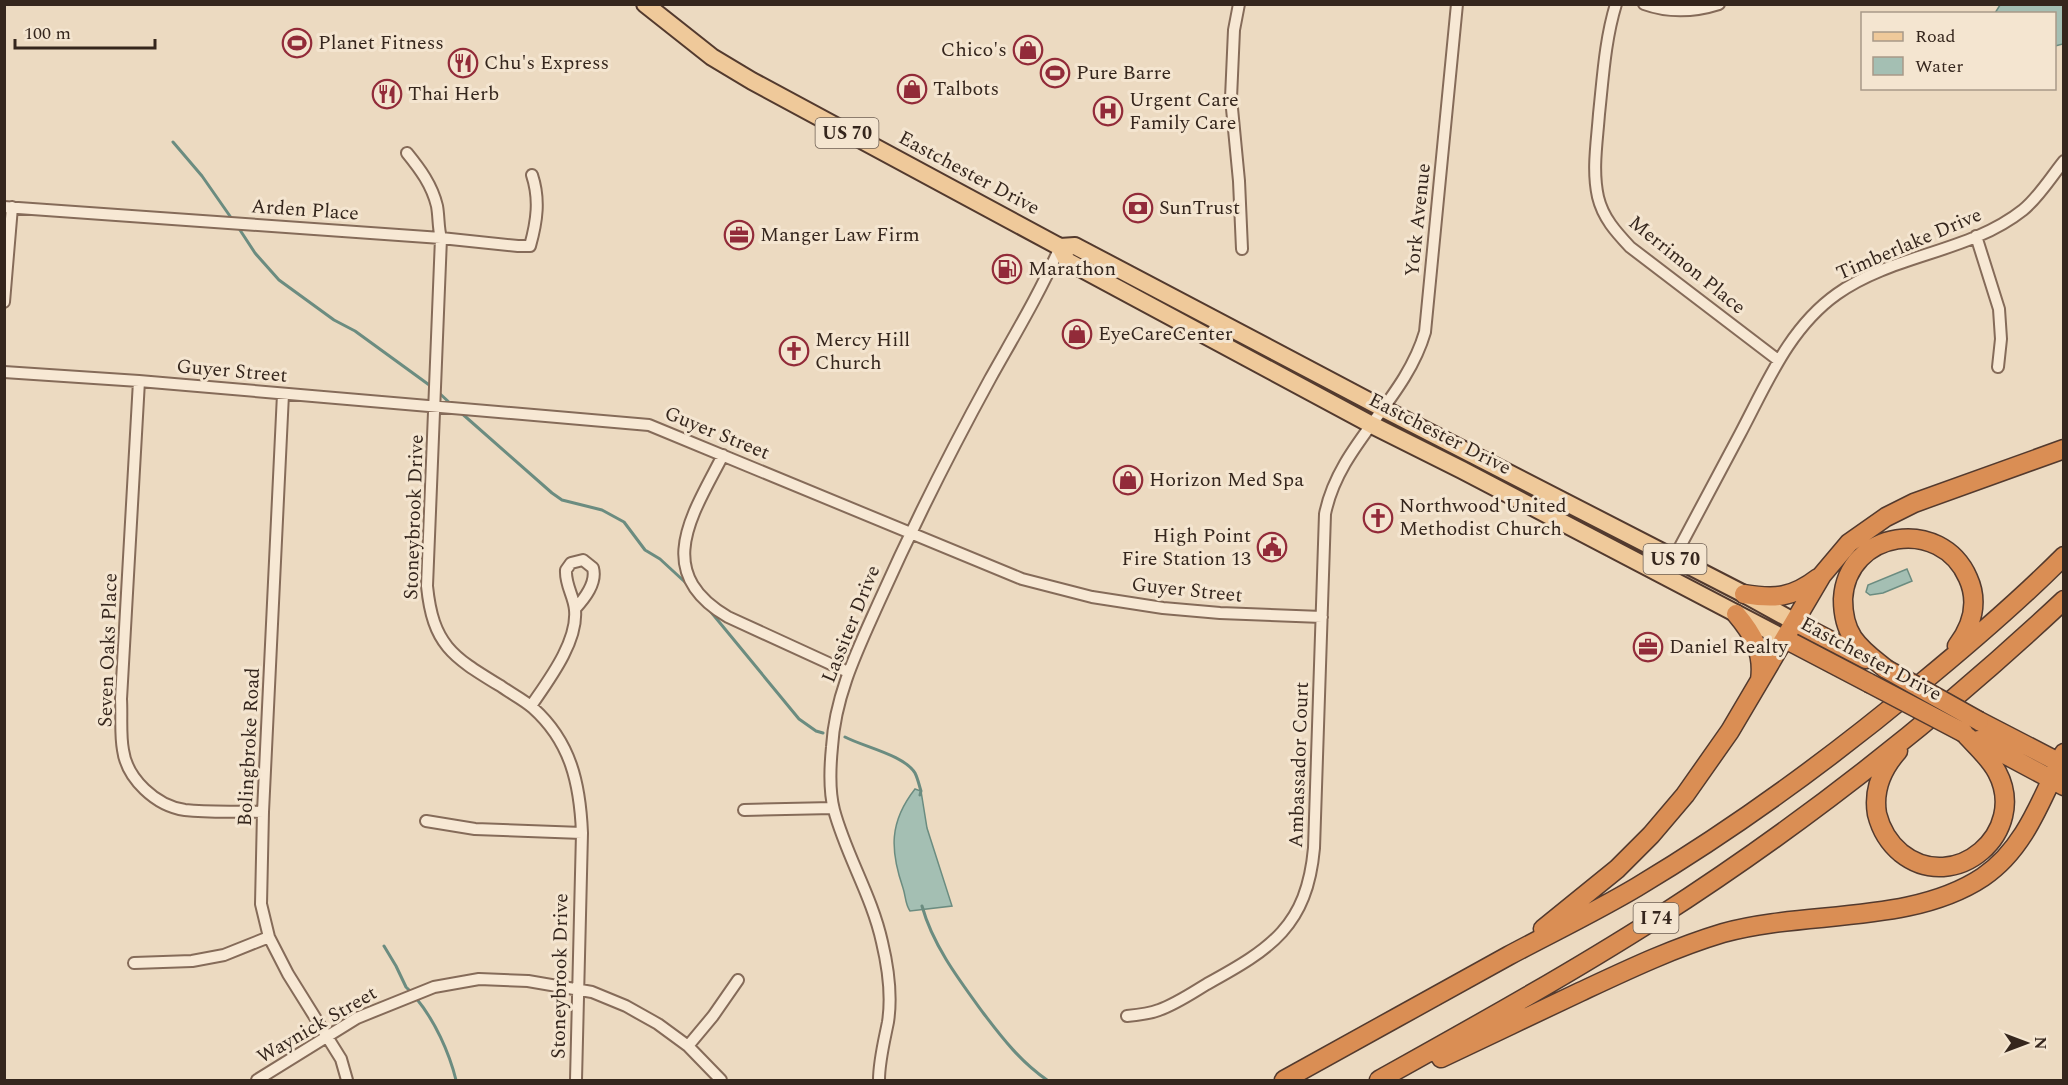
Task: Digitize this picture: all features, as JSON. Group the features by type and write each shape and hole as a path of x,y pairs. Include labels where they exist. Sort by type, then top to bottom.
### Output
{"highway":[{"path":"1509,956 1600,884 1651,835 1701,773 1760,681 1822,575 1839,553 1859,534 1899,510 2064,449"},
{"path":"1886,669 1852,637 1845,618 1844,593 1850,573 1862,557 1879,544 1898,538 1919,539 1948,551 1961,566 1971,584 1973,603 1971,622 1944,665"},
{"name":"I 74","path":"1284,1080 1588,915 1739,822 1835,753 1944,665 2064,556"},
{"path":"1744,594 1784,596 1800,591 1822,575"},
{"name":"I 74","path":"1378,1080 1521,1000 1658,917 1758,849 1917,730 2064,600"},
{"path":"1736,614 1758,648 1761,665 1760,681"},
{"name":"Eastchester Drive","path":"1795,622 1980,721 2060,769"},
{"name":"Eastchester Drive","path":"1785,639 1964,733 2060,769"},
{"path":"1917,730 1883,772 1877,790 1876,809 1881,827 1892,844 1906,856 1934,866 1960,863 1983,851 1998,830 2004,814 2003,789 1997,771 1964,733"},
{"path":"1393,1080 1652,958 1700,940 1762,924 1909,906 1959,890 1986,875 2008,855 2060,769"}],"main road":[{"name":"Eastchester Drive","path":"645,4 712,57 760,86 1060,247 1075,246 1795,622"},
{"name":"Eastchester Drive","path":"1060,247 1067,261 1372,425 1785,639"}],"street":[{"path":"1239,4 1234,30 1231,98 1239,181 1242,249"},
{"name":"York Avenue","path":"1372,425 1413,364 1425,332 1457,4"},
{"name":"Merrimon Place","path":"1616,4 1606,48 1595,159 1598,198 1603,214 1615,232 1630,247 1778,360"},
{"path":"1644,4 1680,11 1703,9 1719,4"},
{"name":"Stoneybrook Drive","path":"407,153 422,171 429,185 436,205 441,238 427,586 430,612 436,630 450,651 531,706 563,746 575,773 581,801 582,833 576,1080"},
{"name":"Timberlake Drive","path":"1674,558 1778,360 1810,317 1839,293 1873,275 1976,236 2011,219 2024,208 2064,161"},
{"name":"Arden Place","path":"8,207 531,246 538,205 537,190 532,174"},
{"path":"4,302 8,207"},
{"path":"1976,236 1999,309 2001,339 1998,367"},
{"name":"Lassiter Drive","path":"879,1080 888,1020 887,966 878,924 833,808 832,744 839,702 848,672 910,533 1060,247"},
{"name":"Guyer Street","path":"4,372 435,405 650,425 1014,576 1092,597 1163,608 1322,617"},
{"name":"Seven Oaks Place","path":"139,381 122,699 123,750 130,773 140,785 168,805 184,810 264,812"},
{"name":"Bolingbroke Road","path":"283,394 261,904 269,937 288,974 341,1059 347,1080"},
{"name":"Ambassador Court","path":"1127,1016 1161,1010 1255,957 1284,929 1302,901 1309,883 1314,848 1323,529 1328,499 1334,481 1372,425"},
{"path":"723,455 690,520 686,533 685,562 694,587 710,607 728,617 848,672"},
{"path":"531,706 567,648 575,609"},
{"path":"744,810 833,808"},
{"path":"426,821 475,829 582,833"},
{"path":"134,963 192,961 224,955 269,937"},
{"name":"Waynick Street","path":"257,1080 357,1018 434,987 479,979 528,981 578,989 592,992 626,1006 658,1024 688,1046 721,1080"},
{"path":"688,1046 713,1016 738,980"}],"water":[{"path":"2000,5 2063,5 2063,44 2056,46 2056,12 1996,12"},
{"path":"1907,569 1912,581 1883,593 1870,595 1866,592 1868,585"},
{"path":"915,789 921,791 927,828 952,906 910,911 907,906 896,861 894,837 900,813"}],"waterway":[{"path":"173,142 202,176 232,219"},
{"path":"238,227 255,253 279,280 432,387"},
{"path":"437,391 452,405"},
{"path":"459,411 562,500 602,510 624,522 645,550 660,559 686,583"},
{"path":"706,606 799,719 823,733"},
{"path":"845,737 893,756 910,767 917,778 920,795"},
{"path":"922,906 940,949 966,989 1013,1050 1047,1080"},
{"path":"384,946 406,987 412,993"},
{"path":"416,998 440,1037 456,1080"}],"place":[{"name":"Planet Fitness","path":"297,43"},
{"name":"Chico's","path":"1028,50"},
{"name":"Chu's Express","path":"463,63"},
{"name":"Pure Barre","path":"1055,73"},
{"name":"Talbots","path":"912,89"},
{"name":"Thai Herb","path":"387,94"},
{"name":"Urgent Care Family Care","path":"1108,111"},
{"name":"SunTrust","path":"1138,208"},
{"name":"Manger Law Firm","path":"739,235"},
{"name":"Marathon","path":"1007,269"},
{"name":"EyeCareCenter","path":"1077,334"},
{"name":"Mercy Hill Church","path":"794,351"},
{"name":"Horizon Med Spa","path":"1128,480"},
{"name":"Northwood United Methodist Church","path":"1378,518"},
{"name":"High Point Fire Station 13","path":"1272,547"},
{"name":"Daniel Realty","path":"1648,647"}]}
